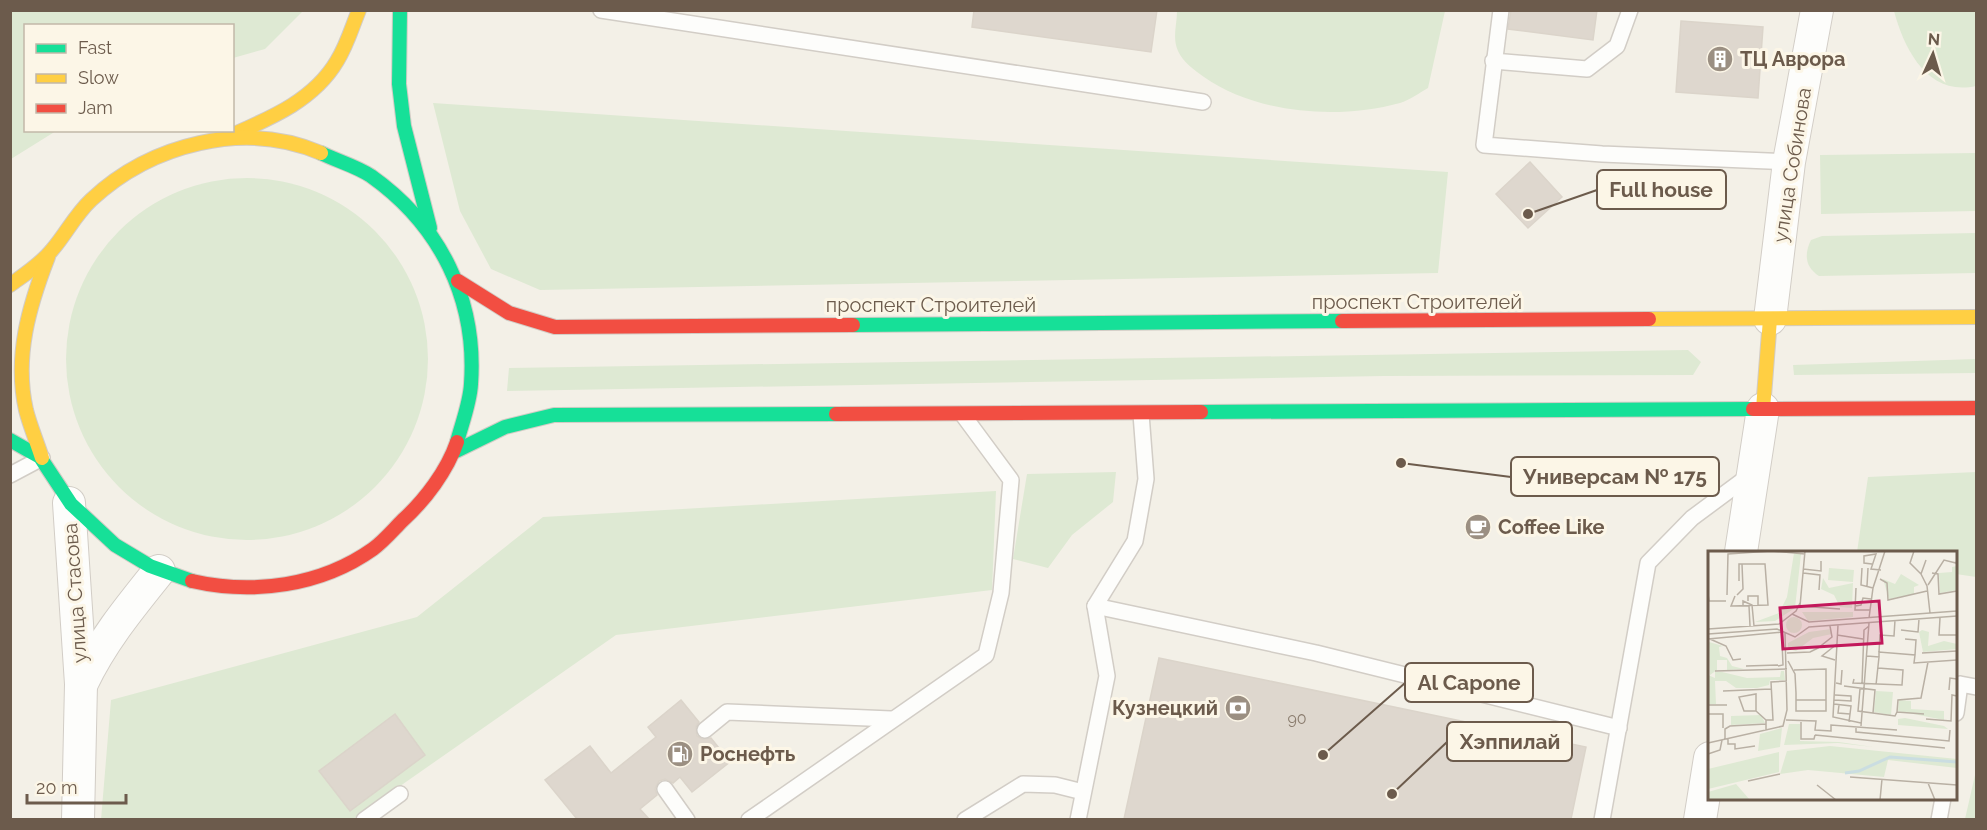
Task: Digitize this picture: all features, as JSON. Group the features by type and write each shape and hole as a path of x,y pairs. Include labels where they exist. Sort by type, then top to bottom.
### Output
{"main road":[{"path":"225,138 272,117 317,85 332,69 359,10"},
{"path":"400,10 399,84 404,126 431,232"},
{"name":"проспект Строителей","path":"10,285 48,255 80,210 122,174 171,150 225,138 280,139 338,156 390,188 431,232 458,281 509,313 555,327 1977,317"},
{"path":"48,255 29,304 21,356 26,408 42,458 69,502 95,530 118,547 159,571 209,585 260,588 311,579 358,559 400,530 434,491 456,451 470,405 474,363 470,321 458,281"},
{"path":"1763,409 1770,319"},
{"path":"456,451 505,427 554,415 963,415 1977,408"},
{"path":"10,440 42,458"}],"street":[{"name":"улица Собинова","path":"1770,319 1789,162 1817,10"},
{"path":"1741,551 1763,409"},
{"name":"улица Стасова","path":"69,502 81,684 78,819"},
{"name":"улица Стасова","path":"81,684 108,636 159,571"},
{"path":"1700,819 1708,770"}],"lane":[{"path":"601,10 1203,102"},
{"path":"1501,10 1484,145 1602,154 1789,162"},
{"path":"1493,62 1587,69 1617,46 1630,10"},
{"path":"1078,819 1107,676 1095,606 1135,542 1146,479 1141,414"},
{"path":"748,819 986,655 1001,593 1011,480 963,415"},
{"path":"10,475 42,458"},
{"path":"1602,819 1648,563 1692,518 1753,474"},
{"path":"1095,606 1316,652 1619,728"},
{"path":"1957,706 1960,684 1977,687"},
{"path":"705,730 727,712 891,719"},
{"path":"964,819 1023,784 1055,785 1083,792"},
{"path":"665,789 687,819"},
{"path":"364,819 400,794"},
{"path":"1940,819 1943,800"}],"green space":[{"path":"11,10 303,10 265,49 234,58 234,24 24,24 24,132 54,132 11,159"},
{"path":"1177,10 1445,11 1428,88 1400,103 1351,111 1325,112 1273,106 1248,99 1204,77 1186,62 1178,51 1175,36"},
{"path":"1894,11 1976,11 1976,86 1959,87 1944,84 1921,67 1904,40"},
{"path":"433,103 1448,172 1438,273 540,290 491,269 460,211"},
{"path":"1976,153 1976,211 1821,214 1820,155"},
{"path":"247,178 282,182 316,192 347,209 375,231 397,259 414,290 424,324 428,359 424,394 414,428 397,459 375,487 347,509 316,526 282,536 247,540 212,536 178,526 147,509 119,487 97,459 80,428 70,394 66,359 70,324 80,290 97,259 119,231 147,209 178,192 212,182"},
{"path":"1976,233 1976,273 1819,276 1811,269 1807,260 1807,250 1811,240 1822,236"},
{"path":"1688,350 1701,362 1693,375 1384,376 507,391 509,368"},
{"path":"1976,359 1976,373 1794,375 1793,365"},
{"path":"1116,472 1113,502 1072,535 1048,568 1013,559 1027,474"},
{"path":"1976,472 1976,577 1957,574 1957,551 1857,551 1868,477"},
{"path":"996,491 992,590 616,635 353,819 101,820 111,700 417,617 543,517"},
{"path":"1976,772 1976,819 1965,819 1975,775"}],"building":[{"path":"974,10 1157,10 1151,52 972,27"},
{"path":"1511,10 1597,10 1593,40 1508,29"},
{"name":"ТЦ Аврора","path":"1681,21 1763,27 1758,98 1676,92"},
{"path":"1530,162 1562,197 1528,228 1496,194"},
{"path":"1159,658 1586,747 1571,819 1124,819"},
{"name":"Роснефть","path":"681,700 699,722 696,727 697,736 702,739 711,738 730,762 692,792 680,777 673,783 665,779 659,781 655,789 657,795 640,809 649,819 577,819 545,780 590,746 611,773 656,737 648,727"},
{"path":"395,714 425,755 350,811 319,771"}],"traffic: fast":[{"path":"400,10 399,84 404,126 430,228"},
{"path":"321,153 365,172 395,196 417,217 435,241 449,266 468,323 471,353 470,391 457,442"},
{"path":"853,325 1342,321"},
{"path":"1201,412 1753,409"},
{"path":"456,451 505,427 554,415 836,414"},
{"path":"10,440 40,457 71,504 115,545 150,566 192,581"}],"traffic: slow":[{"path":"232,135 262,122 304,97 316,87 341,55 359,10"},
{"path":"10,285 48,255 91,200 141,164 200,143 230,139 261,139 291,143 321,153"},
{"path":"42,458 26,410 22,371 25,332 48,257"},
{"path":"1649,319 1976,317"},
{"path":"1763,409 1770,319"}],"traffic: jam":[{"path":"458,281 509,313 555,327 853,325"},
{"path":"1342,321 1649,319"},
{"path":"1753,409 1976,408"},
{"path":"836,414 1201,412"},
{"path":"192,581 215,585 262,587 309,579 353,562 381,542 419,503 441,474 457,442"}],"place":[{"name":"ТЦ Аврора","path":"1720,59"},
{"name":"Full house","path":"1528,214"},
{"name":"Универсам № 175","path":"1401,463"},
{"name":"Coffee Like","path":"1478,527"},
{"name":"Кузнецкий","path":"1238,708"},
{"name":"Роснефть","path":"680,754"},
{"name":"Al Capone","path":"1323,755"},
{"name":"Хэппилай","path":"1392,794"}]}
